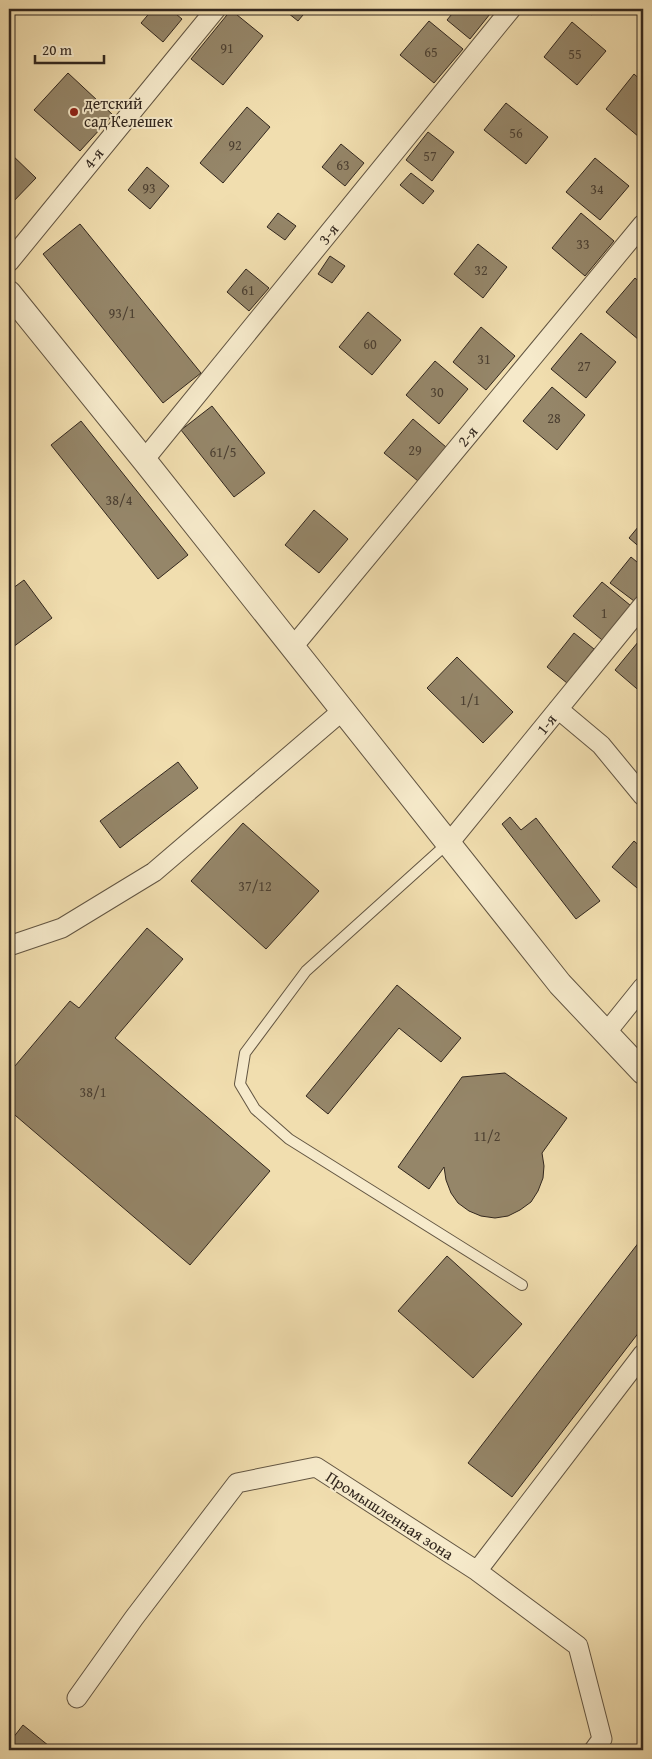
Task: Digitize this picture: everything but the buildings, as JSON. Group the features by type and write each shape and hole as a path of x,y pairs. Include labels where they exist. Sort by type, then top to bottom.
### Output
{"street":[{"name":"4-я","path":"9,262 216,9"},
{"name":"3-я","path":"144,460 511,9"},
{"name":"2-я","path":"292,648 643,224"},
{"path":"9,293 560,984 643,1072"},
{"name":"1-я","path":"449,843 643,605"},
{"path":"558,709 601,746 643,796"},
{"path":"9,946 62,928 154,872 342,711"},
{"path":"606,1033 643,987"},
{"path":"477,1571 643,1354"},
{"name":"Промышленная зона","path":"77,1698 134,1618 237,1483 316,1467 477,1571 578,1646 602,1739 594,1750"}],"lane":[{"path":"449,843 306,971 245,1053 240,1084 255,1109 289,1139 522,1285"}],"place":[{"name":"детский сад Келешек","path":"74,112"}]}
